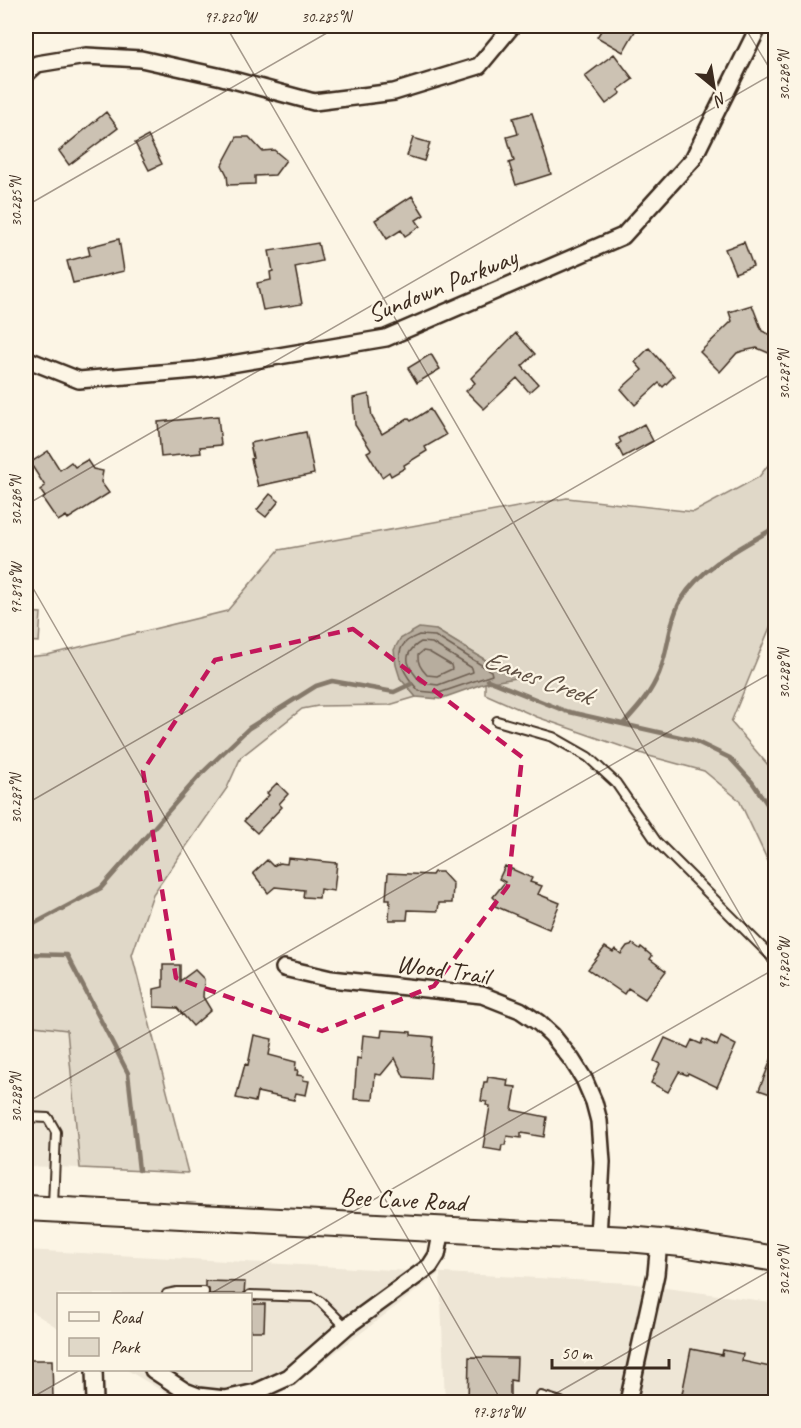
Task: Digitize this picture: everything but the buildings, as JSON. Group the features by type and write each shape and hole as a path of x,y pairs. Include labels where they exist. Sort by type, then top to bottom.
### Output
{"main road":[{"name":"Bee Cave Road","path":"26,1208 598,1237 659,1242 776,1259"}],"street":[{"path":"26,74 37,64 87,56 141,59 222,77 314,102 394,92 479,66 512,26"},
{"name":"Sundown Parkway","path":"26,359 79,380 196,370 386,338 623,236 693,159 759,26"},
{"name":"Wood Trail","path":"284,968 331,979 482,994 512,1006 539,1023 572,1060 584,1079 594,1102 599,1121 601,1152 598,1237"},
{"path":"155,1371 185,1391 198,1396 225,1399 240,1397 274,1385 289,1377 346,1327 430,1266 437,1255 442,1229"},
{"path":"628,1402 656,1274 659,1242"},
{"path":"94,1371 95,1402"}],"lane":[{"path":"497,721 553,737 588,757 616,783 656,841 776,961"},
{"path":"26,1117 48,1118 56,1132 53,1210"},
{"path":"186,1293 204,1292"},
{"path":"252,1294 313,1297 346,1327"},
{"path":"541,1402 541,1396 561,1402"}],"highlighted area":[{"path":"353,629 522,757 508,886 434,986 322,1031 176,978 143,771 215,660"}],"shaded area":[{"path":"26,1025 67,1030 80,1168 26,1166"},
{"path":"26,1250 628,1283 776,1304 775,1402 445,1402 440,1273 270,1402 181,1402 129,1371 252,1371 252,1293 57,1293 57,1327 26,1308"}],"green space":[{"path":"775,456 775,615 731,722 775,773 775,876 739,800 704,771 649,756 537,717 485,694 485,683 522,676 492,664 436,630 400,678 416,697 389,705 318,706 302,709 241,757 227,788 153,894 132,955 188,1173 80,1168 67,1030 26,1025 26,657 47,655 227,611 279,550 567,498 694,512 759,477"},
{"path":"26,612 41,613 39,642 26,641"}],"water":[{"path":"419,628 436,630 492,664 523,677 485,683 440,699 416,697 400,678 394,650 400,639"}],"waterway":[{"path":"623,724 637,709 656,680 676,610 690,588 711,567 776,527"},
{"name":"Eanes Creek","path":"488,680 565,711 693,740 730,758 752,782 776,817"},
{"name":"Eanes Creek","path":"26,928 101,888 200,775 249,728 316,686 332,681 394,692 411,684"},
{"path":"26,954 67,955 128,1073 139,1170"}]}
